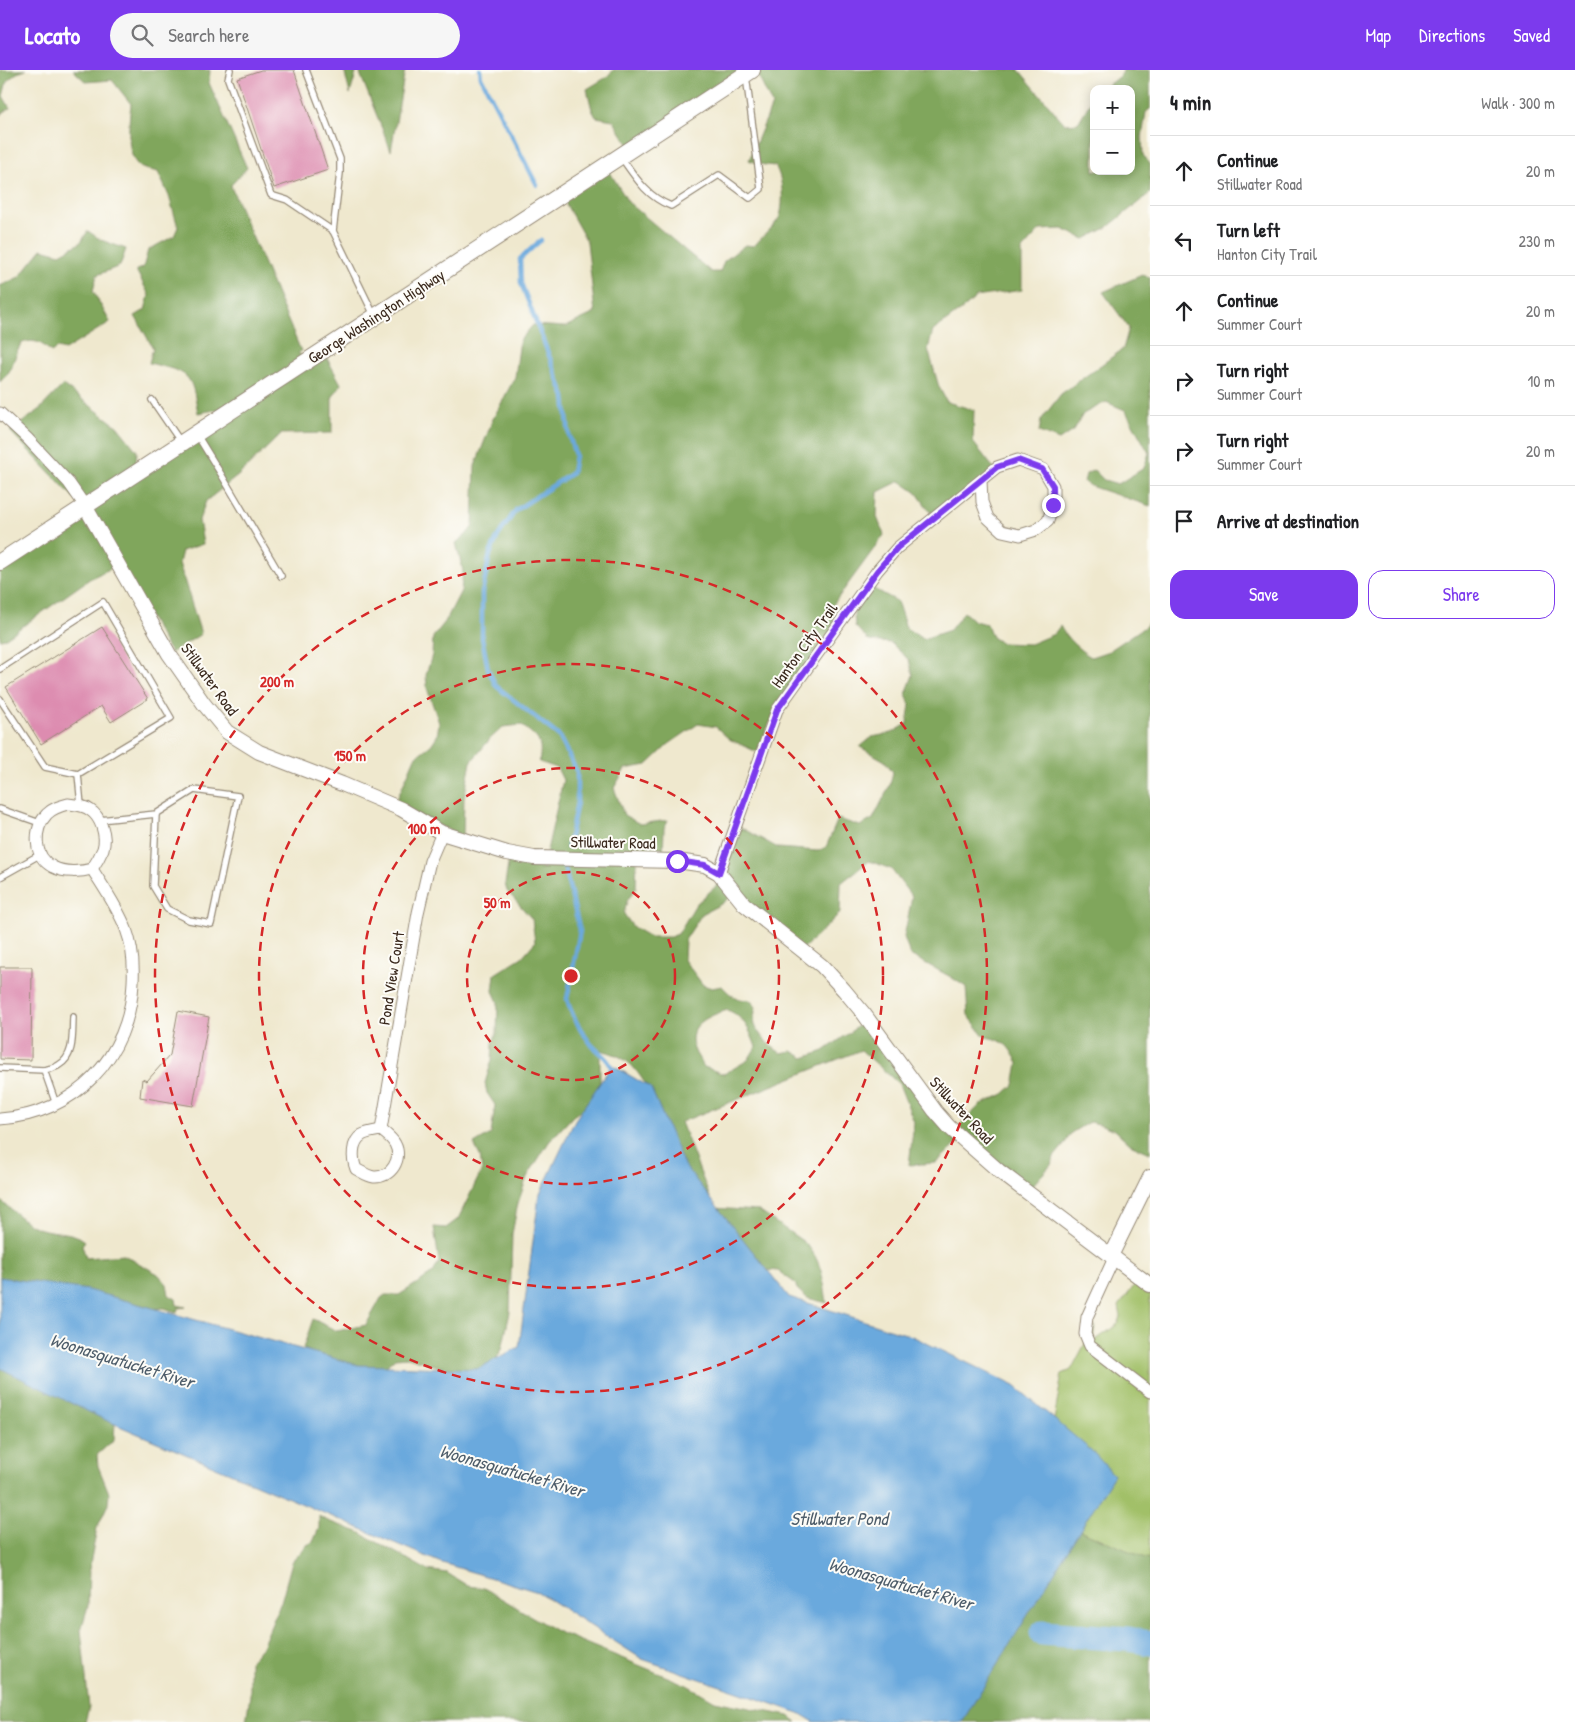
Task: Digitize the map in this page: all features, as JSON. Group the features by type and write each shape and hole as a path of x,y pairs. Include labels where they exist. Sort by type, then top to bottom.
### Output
{"main road":[{"name":"George Washington Highway","path":"0,562 749,72"}],"street":[{"path":"0,413 63,476 85,506"},
{"path":"1018,460 1042,469 1053,486 1053,505 1048,521 1036,530 1020,535 1002,531 988,518 982,502 981,480 997,467 1018,460"},
{"name":"Hanton City Trail","path":"719,873 777,710 877,571 897,548 981,480"},
{"name":"Stillwater Road","path":"85,506 169,654 204,704 227,732 259,752 401,809 442,833 507,854 534,858 677,861 705,865 719,873 744,904 816,961 844,990 864,1014 935,1111 950,1126 990,1164 1150,1285"},
{"path":"68,804 81,805 92,810 100,820 104,833 104,846 92,869 69,871 54,868 41,854 38,849 36,835 40,824 47,814 55,808 68,804"},
{"name":"Pond View Court","path":"381,1130 418,912 430,861 442,833"},
{"path":"0,1119 21,1118 56,1104 81,1089 96,1075 110,1057 127,1020 132,996 134,970 126,929 112,901 92,869"},
{"path":"381,1130 394,1141 397,1148 397,1160 394,1169 380,1177 372,1177 356,1169 354,1162 355,1144 363,1134 381,1130"},
{"path":"1150,1177 1087,1317 1085,1334 1090,1346 1150,1392"}],"lane":[{"path":"230,70 228,80 272,195 287,200 333,231 375,317"},
{"path":"306,70 340,159 333,231"},
{"path":"620,156 640,185 662,202 671,206 720,175 750,198 761,189 749,72"},
{"path":"152,400 182,443"},
{"path":"196,434 222,474 281,576"},
{"path":"0,669 103,602 171,718 78,774 45,767 0,699"},
{"path":"78,774 81,805"},
{"path":"100,820 156,814 194,790 238,796 211,924 189,920 167,909 153,886 156,814"},
{"path":"0,809 40,824"},
{"path":"0,878 41,854"},
{"path":"0,1068 44,1070 58,1066 66,1059 72,1046 73,1017"},
{"path":"44,1070 56,1104"}],"green space":[{"path":"0,70 26,70 17,73 7,81 3,96 10,108 0,115"},
{"path":"73,70 210,70 209,83 247,168 231,185 232,189 301,351 298,353 306,359 324,353 341,384 332,398 332,433 281,434 239,475 206,501 199,520 203,544 182,551 179,563 201,634 171,653 118,565 91,578 6,638 0,639 0,563 84,508 10,431 38,411 63,385 117,426 137,451 135,475 239,406 198,413 193,389 186,376 173,369 149,363 153,348 135,316 145,310 149,295 136,270 143,268 148,250 174,236 178,227 169,196 158,172 141,167 135,161 132,154 129,137 131,104 112,80 86,82"},
{"path":"344,70 357,70 350,94"},
{"path":"405,70 391,151 359,71"},
{"path":"613,70 1019,70 1065,124 1078,123 1090,103 1090,175 1135,175 1135,85 1108,85 1122,74 1123,70 1150,70 1150,109 1146,112 1142,137 1143,155 1150,164 1150,193 1108,227 1085,239 1062,229 1040,230 1022,250 1022,290 976,297 933,331 928,349 939,387 947,402 974,410 973,442 996,471 933,516 917,493 900,481 878,492 877,517 884,535 832,606 839,621 777,707 757,752 729,739 716,727 698,724 669,744 647,765 625,769 614,788 624,815 640,824 668,820 664,828 663,857 637,858 636,888 627,901 624,914 633,927 650,937 670,937 678,934 696,904 724,879 719,870 738,826 778,848 818,851 826,847 838,819 860,826 873,819 890,785 893,772 885,761 860,747 872,737 892,733 907,724 910,705 906,694 913,675 909,660 891,643 869,641 855,626 853,601 866,585 897,601 906,628 923,639 950,630 964,612 974,621 987,624 992,637 1001,643 1030,644 1054,634 1060,626 1073,643 1091,657 1109,651 1146,626 1150,620 1150,1153 1130,1144 1115,1130 1089,1122 1071,1133 1054,1157 1051,1165 1030,1188 963,1138 936,1163 909,1165 914,1122 899,1084 861,1050 681,1122 714,1208 759,1211 804,1242 818,1262 827,1303 807,1298 797,1289 795,1283 778,1271 748,1268 689,1209 646,1085 628,1062 616,1055 600,1050 600,1080 595,1100 573,1116 549,1142 527,1177 518,1203 512,1234 510,1312 502,1349 496,1359 480,1370 454,1371 408,1357 395,1358 374,1377 358,1376 303,1348 313,1319 337,1331 366,1325 381,1298 385,1295 399,1295 433,1273 439,1262 434,1227 446,1228 458,1219 482,1170 480,1156 474,1144 491,1134 495,1105 487,1093 485,1083 492,1060 493,1041 497,1033 498,1002 493,991 495,974 522,957 535,942 532,919 507,891 505,884 510,852 546,855 563,780 557,768 539,762 540,744 535,737 521,725 503,727 471,762 464,799 463,837 395,804 415,757 431,745 437,736 439,723 427,688 426,675 432,655 433,637 445,622 461,591 463,571 456,543 473,526 475,466 493,419 515,377 520,340 533,325 565,327 595,313 587,242 563,199 608,169 628,202 711,272 720,272 724,261 745,245 754,246 776,223 780,216 782,197 778,171 775,166 758,164 749,160 772,105 756,71 632,150 613,120 596,117 592,110 587,89 607,77","holes":["869,861 891,869 912,897 904,937 910,955 966,987 968,1015 985,1037 1006,1045 1018,1063 1014,1085 1004,1094 980,1105 956,1129 868,1019 824,1051 804,1058 792,1051 781,1053 768,1043 757,1029 754,1019 756,1007 750,1000 734,997 722,986 712,988 703,985 684,960 685,940 702,914 721,904 736,892 803,949 840,913 841,883","728,1010 734,1013 749,1030 756,1047 748,1060 724,1074 704,1067 695,1051 692,1041 693,1033 696,1027 707,1018"]},
{"path":"88,231 101,240 126,249 120,266 97,275 93,291 110,322 65,350 57,348 51,352 38,342 21,343 9,372 0,382 0,286 19,277 42,249 60,254 80,243"},
{"path":"1142,275 1150,277 1150,506 1090,486 1084,482 1086,474 1094,470 1104,480 1118,484 1144,468 1149,453 1125,410 1106,402 1083,414 1074,430 1059,440 1039,432 1041,420 1061,394 1123,349 1129,328 1103,292"},
{"path":"0,1200 31,1225 45,1230 80,1237 85,1241 82,1245 86,1258 124,1255 158,1274 167,1284 169,1295 176,1299 177,1305 186,1307 178,1308 177,1312 164,1308 145,1309 0,1290"},
{"path":"1140,1278 1150,1284 1150,1559 1079,1530 1053,1426 1062,1374 1071,1370 1095,1325 1093,1342 1118,1324 1121,1317 1119,1306"},
{"path":"0,1359 115,1422 114,1441 97,1455 98,1466 109,1493 108,1504 97,1528 89,1569 88,1606 81,1630 89,1707 85,1722 0,1722"},
{"path":"319,1516 359,1532 427,1570 447,1573 468,1586 484,1588 556,1631 687,1685 715,1701 789,1716 797,1722 246,1722 250,1695 250,1661 262,1647 281,1602 292,1562 307,1545 313,1542 319,1528"},
{"path":"1079,1530 1150,1559 1150,1722 961,1722"}],"water":[{"name":"Stillwater Pond","path":"612,1065 651,1088 684,1165 789,1297 912,1336 1015,1386 1092,1451 1114,1475 962,1722 814,1722 799,1713 642,1659 538,1592 439,1562 103,1419 0,1368 0,1277 88,1290 358,1365 477,1369 519,1347 539,1196 575,1120"}],"building":[{"path":"261,70 294,70 328,170 274,188 237,78"},
{"path":"102,627 148,699 111,722 101,706 41,744 6,687"},
{"path":"0,967 32,967 31,1060 0,1059"},
{"path":"178,1011 209,1017 193,1106 140,1097 142,1079 147,1081 170,1055"}],"waterway":[{"path":"480,70 481,77 537,185"},
{"path":"541,240 520,259 521,283 565,397 569,435 575,455 572,473 516,510 498,536 490,554 482,593 482,638 488,669 496,686 559,736 577,772 577,802 568,847"},
{"path":"564,865 580,931 567,999 580,1028 591,1044 607,1060 612,1071"},
{"name":"Woonasquatucket River","path":"1042,1633 1128,1639 1150,1643"}],"route":[{"path":"677,861 705,865 719,873 777,710 877,571 897,548 997,467 1018,460 1042,469 1053,486 1053,505"}]}
